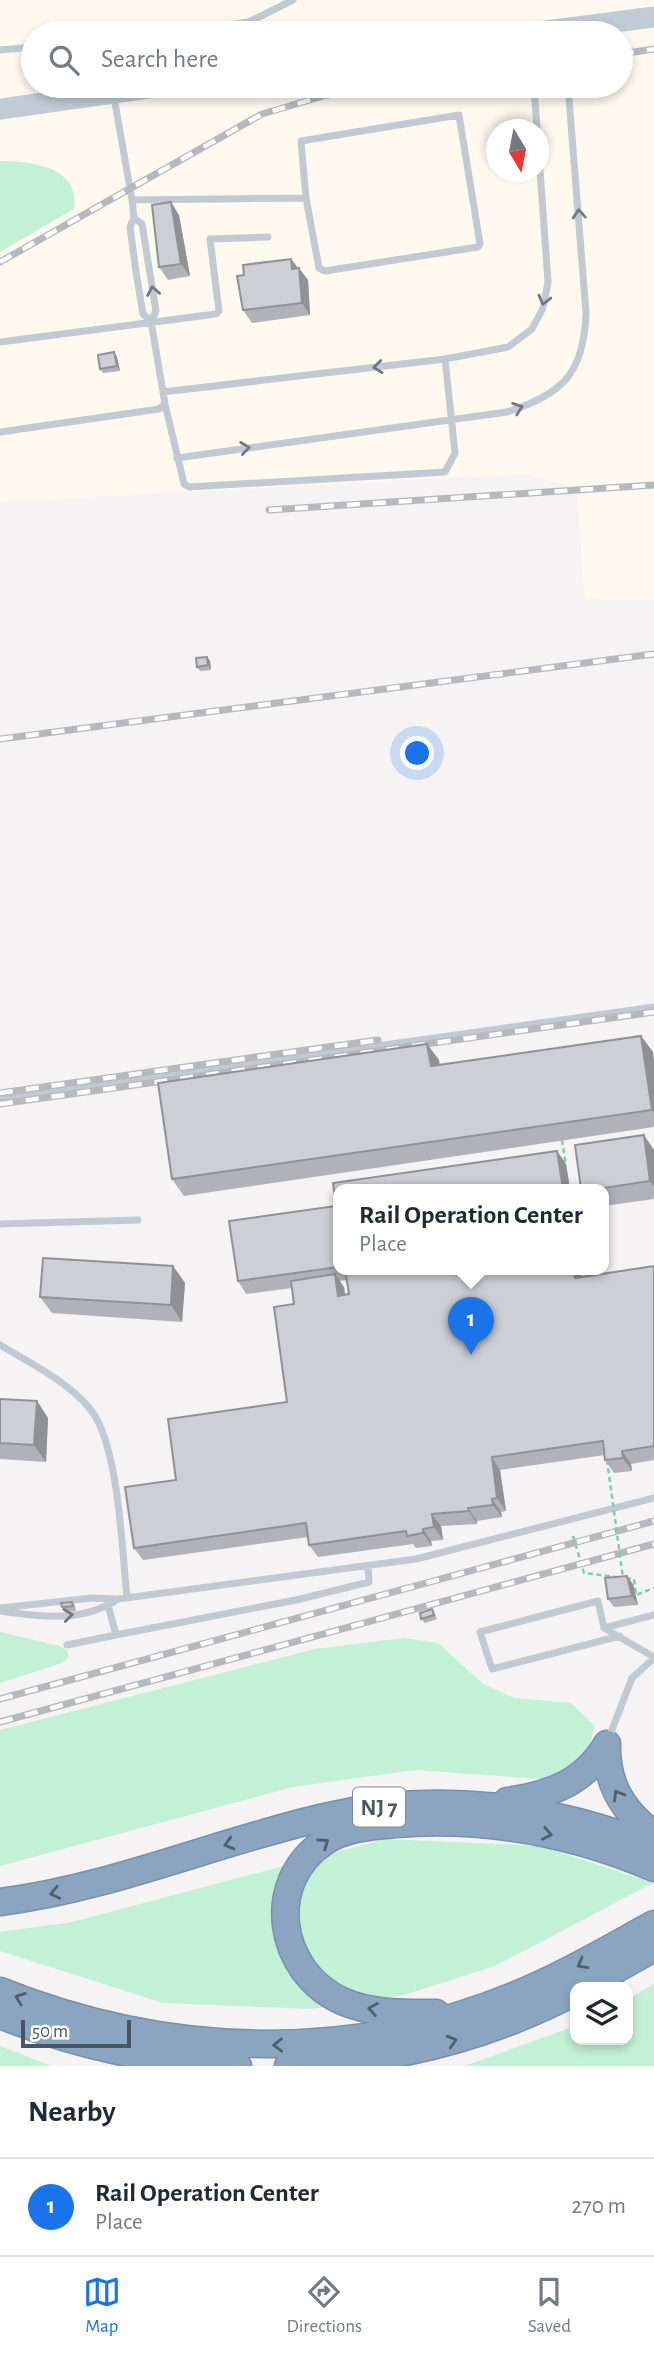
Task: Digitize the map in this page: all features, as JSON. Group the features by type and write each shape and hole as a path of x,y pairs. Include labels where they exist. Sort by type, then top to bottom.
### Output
{"highway":[{"path":"467,1805 521,1799 561,1788 586,1772 607,1744"},
{"path":"607,1744 607,1767 616,1794 628,1810 654,1833"},
{"name":"NJ 7","path":"0,1902 108,1879 327,1816 406,1805 467,1805 548,1814 602,1828 654,1847"},
{"path":"466,2014 395,2012 354,2006 330,1994 304,1971 288,1940 284,1907 295,1874 316,1849 335,1836 371,1827 463,1823 509,1827 570,1839 654,1868"},
{"path":"0,1991 68,2015 125,2050 220,2043 309,2044 398,2032 466,2014 650,1934"},
{"path":"590,1982 650,1934"},
{"path":"288,2066 363,2060 443,2043 521,2017 570,1994"},
{"path":"11,2020 125,2050 238,2066"}],"main road":[{"path":"628,21 654,17"},
{"path":"0,109 78,98"}],"lane":[{"path":"251,21 293,0"},
{"path":"0,50 21,48"},
{"path":"115,98 132,200 134,218 130,227 143,314 151,321"},
{"path":"163,392 445,359 508,346 532,329 543,308 548,282 535,98"},
{"path":"177,458 507,412 527,405 565,382 578,364 585,339 586,313 569,98"},
{"path":"459,116 480,244 478,247 325,271 319,268 306,198 301,141 459,116"},
{"path":"132,200 306,198"},
{"path":"134,218 142,224 156,312 151,321 165,404 184,484 189,488 445,472 455,453 445,359"},
{"path":"0,342 216,314 219,311 210,239 268,237"},
{"path":"0,432 159,409 165,404"},
{"path":"0,1099 654,1007"},
{"path":"0,1224 138,1220"},
{"path":"0,1345 60,1383 91,1410 103,1433 113,1472 127,1598"},
{"path":"0,1610 92,1598 127,1598 443,1554 654,1498"},
{"path":"67,1645 296,1600 369,1581 368,1566"},
{"path":"0,1610 65,1617 108,1605 118,1599"},
{"path":"604,1628 598,1601 480,1632 492,1669 621,1636"},
{"path":"108,1605 116,1635"},
{"path":"604,1628 654,1615"},
{"path":"604,1628 654,1657 632,1678 607,1744"}],"path":[{"path":"562,1138 567,1176"},
{"path":"605,1448 624,1586"},
{"path":"573,1536 584,1573 634,1579 636,1595 654,1588"}],"shaded area":[{"path":"0,0 654,0 654,600 585,599 576,488 524,474 0,502"}],"green space":[{"path":"0,161 39,165 62,175 70,184 74,195 74,209 0,252"},
{"path":"0,1632 60,1646 67,1650 69,1657 62,1663 0,1683"},
{"path":"403,1638 438,1643 482,1683 514,1698 571,1703 595,1726 586,1758 555,1780 415,1770 293,1787 0,1866 0,1730 315,1649"},
{"path":"386,1839 541,1846 653,1883 495,1966 404,1995 311,2009 163,2003 0,1951 0,1932 72,1922"},
{"path":"654,1984 654,2066 465,2066 570,2028 570,2045 633,2045 633,1996"},
{"path":"0,2046 51,2066 0,2066"}],"building":[{"path":"171,202 181,264 159,267 152,205"},
{"path":"291,259 292,269 299,268 302,303 243,310 237,276 244,275 243,265"},
{"path":"114,352 117,366 100,369 98,355"},
{"path":"207,657 208,665 197,667 196,658"},
{"path":"641,1036 652,1110 172,1179 158,1083 427,1044 431,1066"},
{"path":"644,1135 650,1181 609,1187 609,1184 580,1184 575,1145"},
{"path":"557,1151 562,1184 333,1184"},
{"path":"333,1206 333,1268 238,1281 229,1221"},
{"path":"43,1258 173,1266 171,1305 40,1297"},
{"path":"654,1266 654,1446 622,1451 623,1458 605,1460 603,1441 492,1457 497,1498 492,1499 493,1505 468,1508 469,1511 432,1514 434,1527 423,1529 423,1533 407,1536 406,1531 309,1545 306,1523 134,1548 125,1487 176,1480 168,1419 287,1402 274,1307 294,1304 291,1281 333,1274 338,1296 349,1294 346,1275 575,1275 575,1278 609,1275 609,1273"},
{"path":"0,1399 37,1401 34,1445 0,1443"},
{"path":"627,1576 632,1596 608,1599 605,1578"},
{"path":"72,1602 73,1606 62,1607 61,1603"},
{"path":"432,1609 434,1615 421,1619 420,1613"}],"railway":[{"path":"633,52 654,49"},
{"path":"0,262 262,114 317,98"},
{"path":"269,510 654,485"},
{"path":"0,739 654,654"},
{"path":"0,1104 654,1012"},
{"path":"0,1093 378,1040"},
{"path":"0,1699 654,1521"},
{"path":"0,1722 654,1544"}],"place":[{"name":"Rail Operation Center","path":"471,1355"}]}
